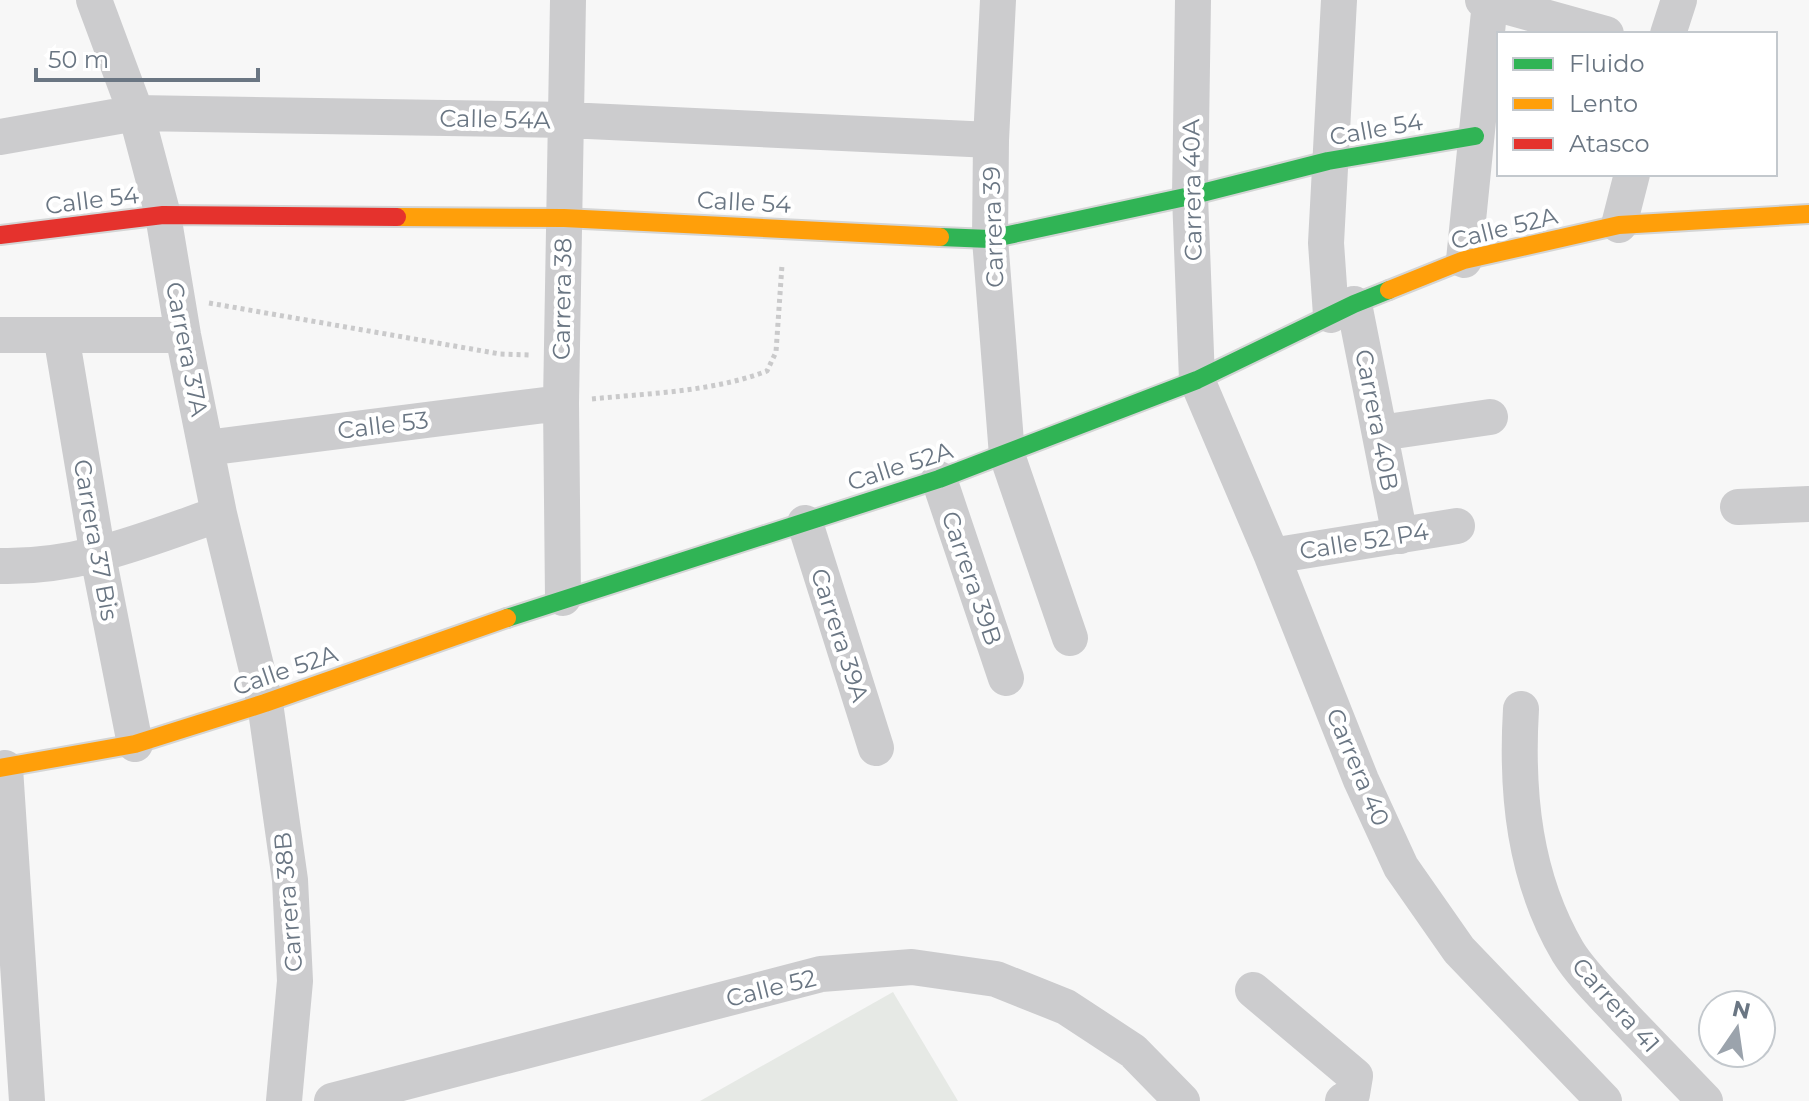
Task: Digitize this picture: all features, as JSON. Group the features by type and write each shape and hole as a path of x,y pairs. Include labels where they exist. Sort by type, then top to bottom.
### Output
{"street":[{"name":"Carrera 37A","path":"94,0 136,113 163,215 183,335 219,514 265,703"},
{"name":"Carrera 38","path":"563,598 561,356 568,0"},
{"name":"Carrera 39","path":"998,0 990,239 1007,455"},
{"name":"Carrera 40A","path":"1193,0 1190,196 1197,380"},
{"path":"1328,161 1339,0"},
{"path":"1669,32 1679,0"},
{"path":"1464,260 1486,1 1599,32"},
{"name":"Calle 54A","path":"0,137 136,113 567,120 991,140"},
{"name":"Calle 54","path":"0,235 163,215 564,218 990,239 1190,196 1328,161 1475,136"},
{"name":"Carrera 40B","path":"1328,161 1326,243 1380,433 1400,536"},
{"path":"1619,225 1631,176"},
{"name":"Calle 52A","path":"2,768 135,744 265,703 563,598 939,479 1197,380 1343,309 1464,260 1619,225 1809,214"},
{"path":"0,335 183,335"},
{"name":"Carrera 37 Bis","path":"61,335 98,556 135,744"},
{"name":"Carrera 40","path":"1197,380 1272,556 1361,780 1401,867 1459,950 1604,1101"},
{"name":"Calle 53","path":"206,448 561,403"},
{"path":"1380,433 1490,417"},
{"path":"1007,455 1070,638"},
{"name":"Carrera 39B","path":"939,479 1006,678"},
{"path":"1738,507 1809,504"},
{"path":"0,566 58,564 98,556 219,514"},
{"name":"Carrera 39A","path":"805,523 876,748"},
{"name":"Calle 52 P4","path":"1272,556 1457,526"},
{"name":"Carrera 38B","path":"265,703 291,895 295,981 284,1101"},
{"name":"Carrera 41","path":"1521,709 1519,754 1524,825 1529,855 1543,900 1569,952 1590,981 1705,1101"},
{"path":"2,768 27,1101"},
{"name":"Calle 52","path":"332,1101 821,974 912,967 996,979 1066,1007 1133,1051 1182,1101"},
{"path":"1253,990 1355,1076 1352,1094 1343,1101"}],"path":[{"path":"561,403 715,386 745,380 767,371 776,352 782,228"},
{"path":"177,297 500,354 561,356"}],"shaded area":[{"path":"893,992 958,1101 700,1101"}],"traffic: fast":[{"path":"940,237 990,239 1190,196 1328,161 1475,136"},
{"path":"507,618 939,479 1197,380 1389,290"}],"traffic: slow":[{"path":"1389,290 1464,260 1619,225 1809,214"},
{"path":"397,217 564,218 940,237"},
{"path":"0,768 135,744 265,703 507,618"}],"traffic: jam":[{"path":"0,235 163,215 397,217"}]}
